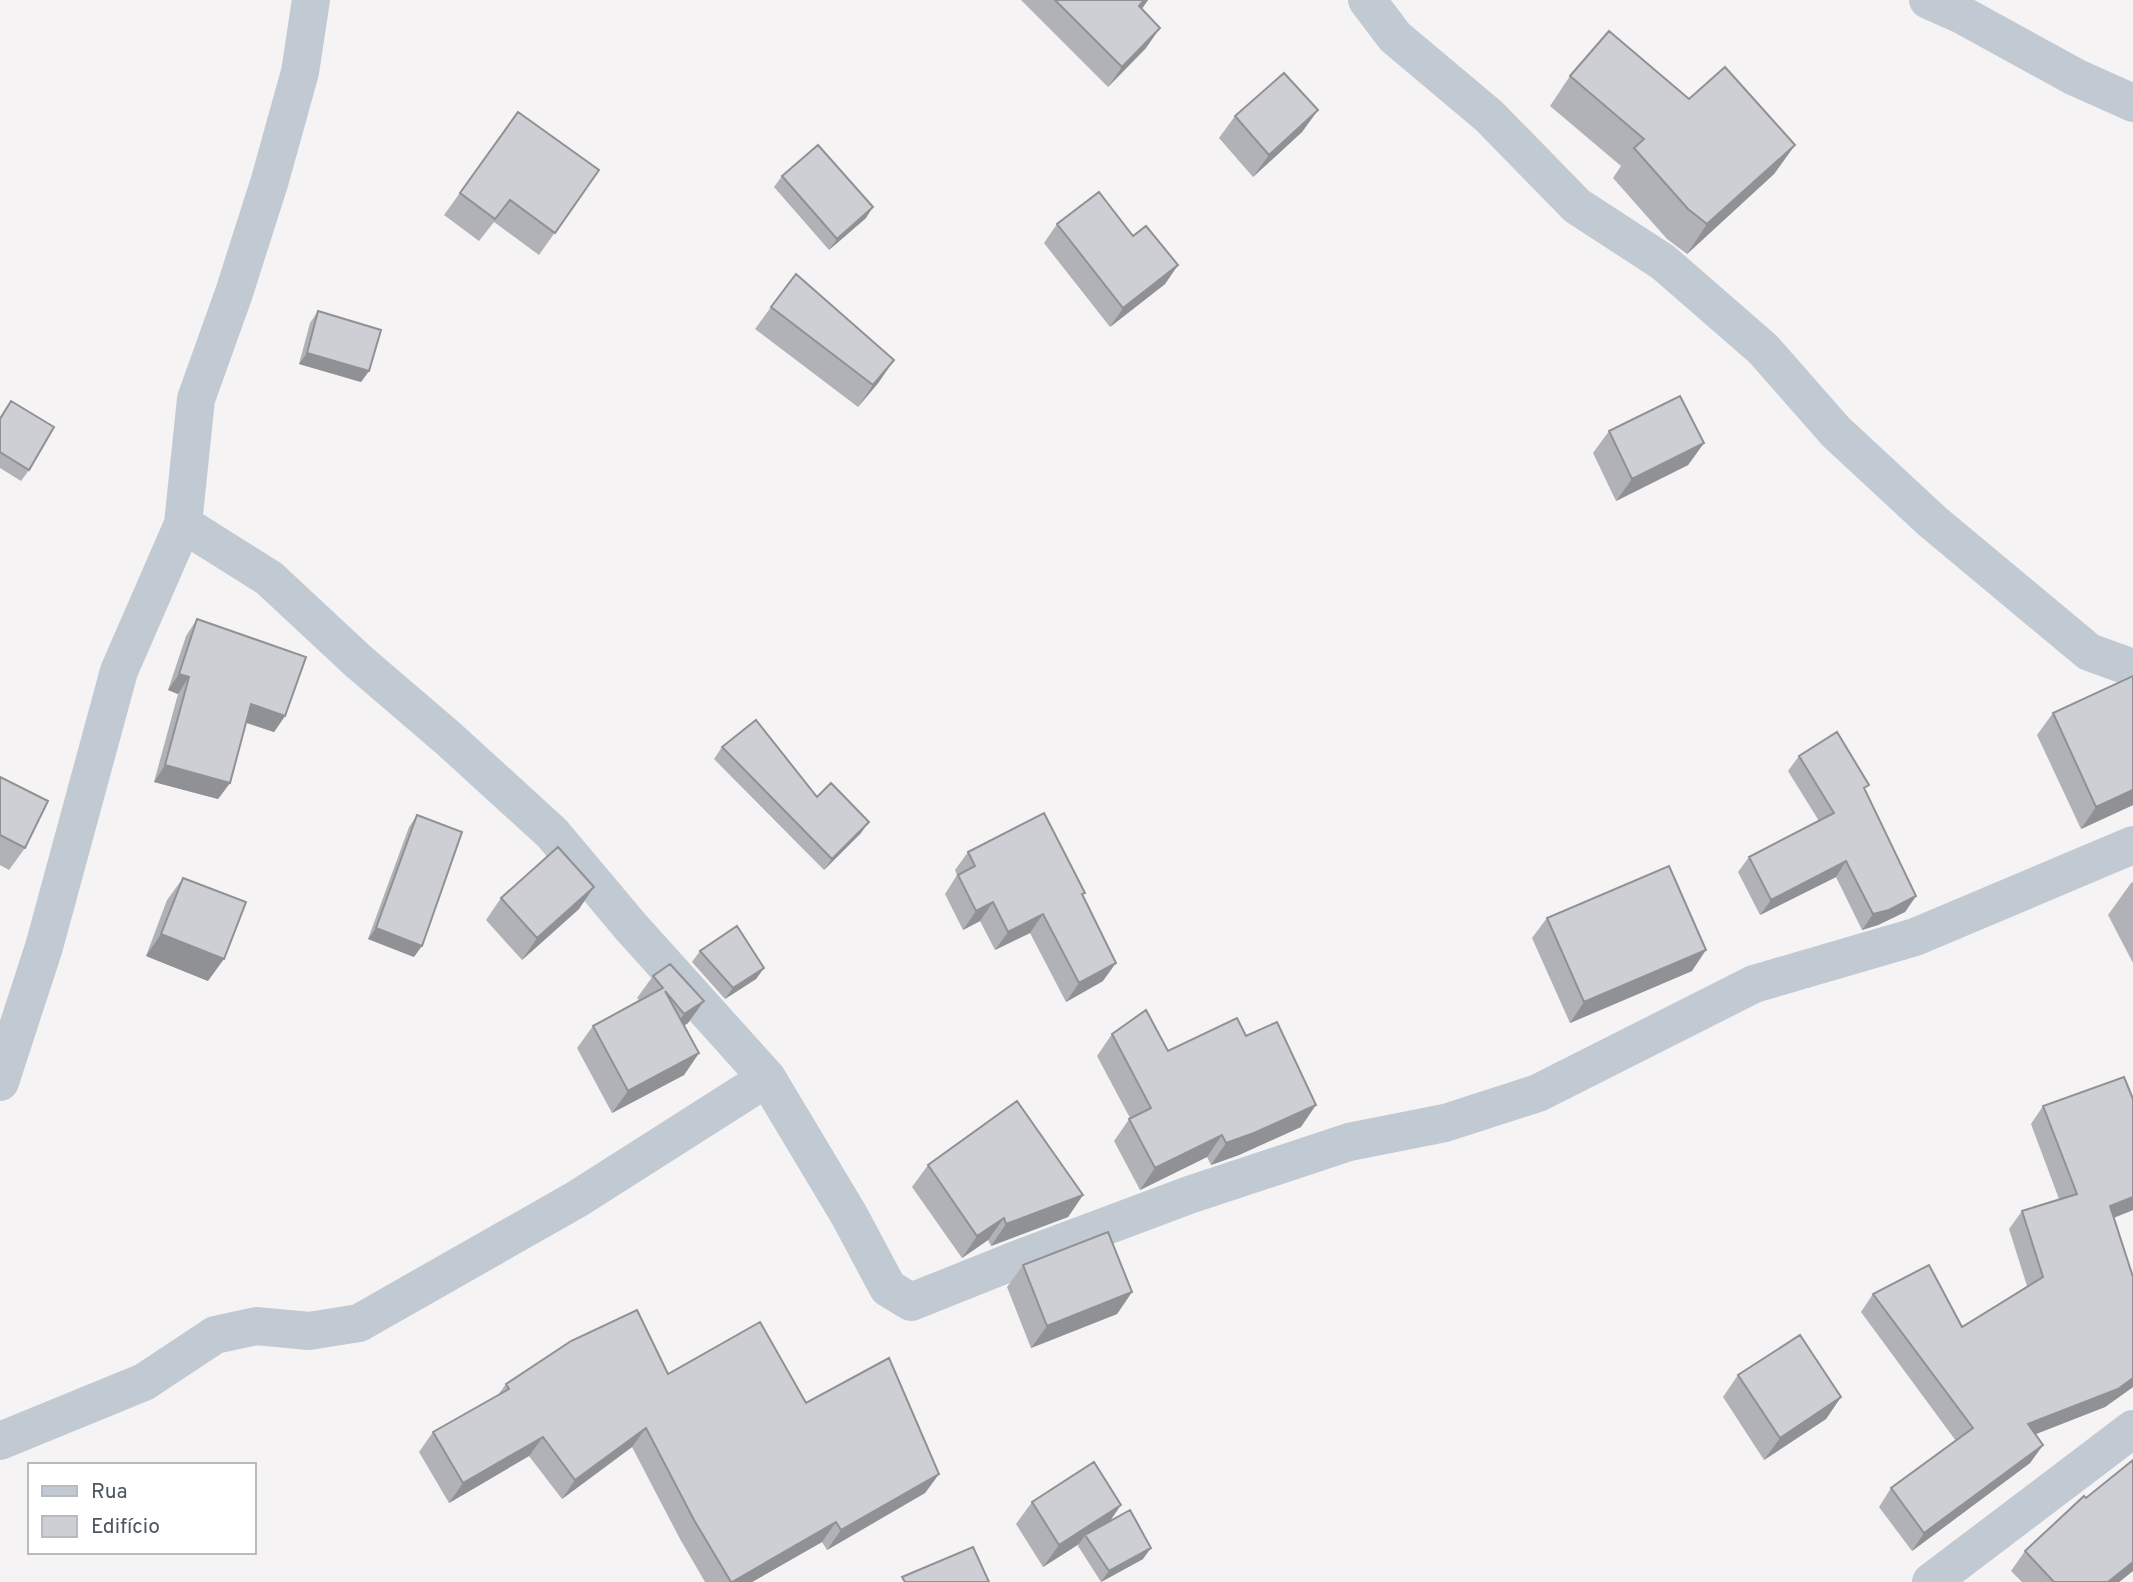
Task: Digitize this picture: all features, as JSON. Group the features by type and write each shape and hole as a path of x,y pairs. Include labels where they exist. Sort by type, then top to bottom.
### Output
{"street":[{"path":"0,1082 44,947 119,671 183,524 196,399 270,180 300,72 311,0"},
{"path":"1367,0 1395,37 1489,116 1577,205 1663,262 1763,349 1836,432 1933,522 2089,652 2133,668"},
{"path":"1928,0 1964,16 2075,77 2133,103"},
{"path":"183,524 269,578 552,833 631,927 768,1078 849,1215 888,1288 911,1303 1021,1258 1189,1195 1349,1142 1445,1122 1538,1093 1754,984 1915,937 2133,845"},
{"path":"0,1441 144,1382 215,1335 256,1326 309,1331 359,1323 577,1199 768,1078"},
{"path":"1931,1582 2133,1429"}],"building":[{"path":"1055,0 1144,0 1139,6 1160,28 1122,67"},
{"path":"1609,31 1689,99 1725,67 1795,145 1707,224 1688,209 1634,148 1644,139 1570,76"},
{"path":"1284,73 1318,110 1269,155 1235,116"},
{"path":"518,112 599,170 555,233 510,200 495,219 460,193"},
{"path":"818,145 873,207 837,239 782,176"},
{"path":"1099,192 1133,236 1146,226 1178,265 1123,308 1057,224"},
{"path":"796,274 894,360 873,385 771,307"},
{"path":"318,311 381,330 369,371 307,353"},
{"path":"1680,396 1704,443 1632,479 1609,431"},
{"path":"11,401 54,427 29,470 0,452 0,419"},
{"path":"197,619 306,657 285,716 251,704 230,783 165,765 189,677 179,674"},
{"path":"2133,676 2133,790 2096,807 2053,713"},
{"path":"756,720 817,797 831,783 869,822 832,859 722,747"},
{"path":"1837,732 1869,785 1864,788 1916,896 1889,910 1873,914 1846,861 1771,900 1749,857 1834,813 1799,756"},
{"path":"0,777 48,801 25,848 0,835"},
{"path":"1044,813 1085,893 1082,894 1116,963 1079,983 1043,914 1008,932 993,902 976,911 958,875 975,866 968,852"},
{"path":"417,815 462,832 422,946 376,928"},
{"path":"558,847 594,887 537,938 501,898"},
{"path":"1669,866 1706,950 1584,1002 1547,918"},
{"path":"183,878 246,902 224,959 161,934"},
{"path":"737,926 764,968 733,988 700,951"},
{"path":"670,964 704,1001 684,1014 665,991 699,1053 628,1091 593,1026 663,988 653,976"},
{"path":"1146,1010 1168,1051 1237,1018 1246,1036 1277,1022 1316,1105 1226,1143 1222,1135 1155,1168 1129,1119 1151,1108 1112,1034"},
{"path":"2124,1077 2133,1099 2133,1197 2110,1206 2133,1277 2133,1378 2118,1389 2028,1424 2043,1445 1924,1533 1891,1488 1973,1428 1873,1294 1929,1265 1962,1327 2043,1277 2022,1211 2077,1194 2043,1106"},
{"path":"1017,1101 1083,1195 1006,1224 1004,1218 977,1236 928,1165"},
{"path":"1108,1232 1132,1292 1047,1326 1023,1265"},
{"path":"637,1310 668,1374 760,1322 806,1403 889,1358 939,1474 841,1530 836,1522 732,1582 694,1520 646,1428 575,1480 543,1437 463,1483 433,1432 509,1389 506,1384 571,1341"},
{"path":"1800,1335 1841,1397 1780,1438 1738,1375"},
{"path":"2133,1460 2133,1562 2108,1582 2054,1582 2025,1551 2084,1496 2086,1498"},
{"path":"1094,1462 1121,1505 1059,1545 1032,1502"},
{"path":"1130,1510 1151,1548 1109,1571 1085,1535"},
{"path":"973,1547 989,1582 905,1582 902,1577"}]}
